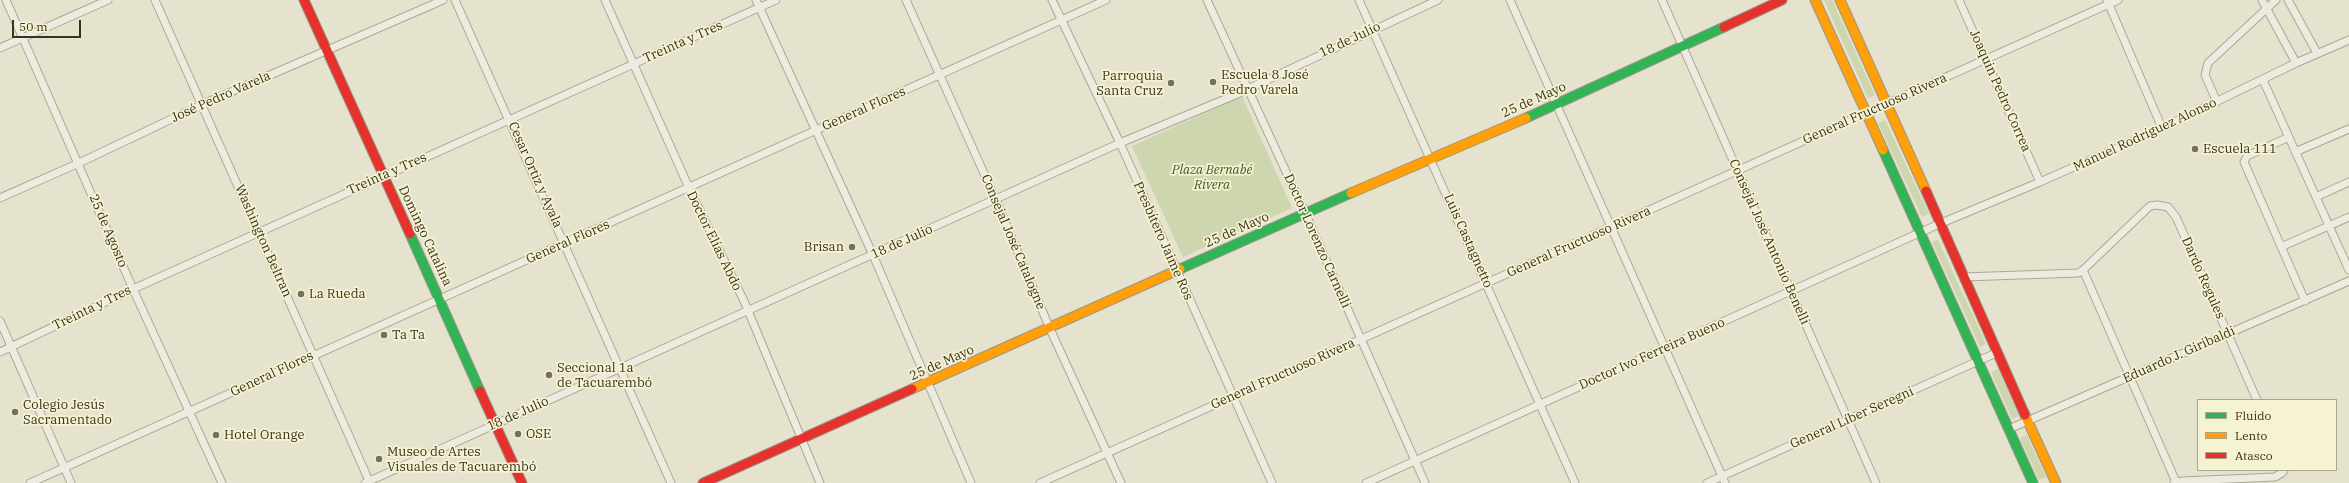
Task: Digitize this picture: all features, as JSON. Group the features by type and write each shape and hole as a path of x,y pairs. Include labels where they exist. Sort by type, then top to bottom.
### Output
{"street":[{"name":"25 de Agosto","path":"6,0 79,163 133,289 222,483"},
{"path":"0,48 108,0"},
{"name":"Washington Beltran","path":"155,0 259,232 368,482"},
{"name":"Domingo Catalina","path":"304,0 522,483"},
{"name":"José Pedro Varela","path":"0,198 79,163 201,105 443,0"},
{"name":"Cesar Ortiz y Ayala","path":"455,0 565,243 619,369 671,483"},
{"name":"Doctor Elías Abdo","path":"605,0 635,64 689,188 748,311 820,483"},
{"path":"756,0 814,132 873,255 927,384 971,483"},
{"name":"Treinta y Tres","path":"0,352 133,289 776,0"},
{"name":"Consejal José Catalogne","path":"906,0 996,200 1050,329 1121,483"},
{"name":"Presbítero Jaime Ros","path":"1052,0 1120,143 1272,483"},
{"name":"General Flores","path":"30,483 1106,0"},
{"name":"Doctor Lorenzo Carnelli","path":"1207,0 1305,213 1426,483"},
{"name":"Luis Castagnetto","path":"1359,0 1431,158 1575,483"},
{"name":"18 de Julio","path":"368,482 1120,143 1248,88 1372,29 1438,0"},
{"path":"1510,0 1555,105 1724,480"},
{"name":"Consejal José Antonio Benelli","path":"1662,0 1736,172 1792,291 1876,483"},
{"name":"25 de Mayo","path":"703,483 1050,329 1305,213 1555,105 1782,0"},
{"path":"1815,0 1867,112 2033,483"},
{"path":"1840,0 2026,421 2056,483"},
{"name":"Joaquin Pedro Correa","path":"1959,0 2040,182"},
{"name":"General Fructuoso Rivera","path":"1040,483 1736,172 2108,2 2118,0"},
{"path":"2262,0 2296,63"},
{"path":"2217,102 2205,75 2205,67 2276,0"},
{"path":"2288,0 2317,54"},
{"path":"2108,2 2162,128"},
{"name":"Manuel Rodríguez Alonso","path":"1939,224 2040,182 2162,128 2296,63 2349,40"},
{"path":"2263,80 2349,270"},
{"path":"2296,152 2349,129"},
{"path":"2289,137 2247,156 2244,162 2305,301"},
{"path":"2316,197 2349,182"},
{"name":"Dardo Regules","path":"2083,270 2150,206 2168,207 2176,217 2257,399"},
{"path":"2281,247 2349,217"},
{"name":"Doctor Ivo Ferreira Bueno","path":"1366,483 1939,224"},
{"path":"1963,277 2078,272 2083,270 2175,482 2275,477 2283,472"},
{"name":"Eduardo J. Giribaldi","path":"2009,429 2349,281"},
{"path":"0,321 71,483"},
{"name":"General Líber Seregni","path":"1707,483 1724,480 1848,420 1996,353"}],"green space":[{"path":"1824,0 1832,0 1875,95 1868,98"},
{"name":"Plaza Bernabé Rivera","path":"1242,96 1292,208 1183,257 1132,146"},
{"path":"1885,120 1929,214 1922,217 1878,123"},
{"path":"1938,240 1986,344 1980,347 1932,242"},
{"path":"1998,369 2019,416 2012,419 1991,372"},
{"path":"2027,435 2046,477 2039,480 2020,438"}],"traffic: fast":[{"path":"1526,118 1724,27"},
{"path":"1883,150 2033,483"},
{"path":"1180,269 1351,193"},
{"path":"410,234 480,391"}],"traffic: slow":[{"path":"1815,0 1883,150"},
{"path":"1840,0 1926,191"},
{"path":"1351,193 1526,118"},
{"path":"912,389 1180,269"},
{"path":"2025,415 2056,483"}],"traffic: jam":[{"path":"304,0 410,234"},
{"path":"1724,27 1782,0"},
{"path":"1926,191 2025,415"},
{"path":"703,483 912,389"},
{"path":"480,391 522,483"}],"place":[{"name":"Escuela 8 José Pedro Varela","path":"1213,82"},
{"name":"Parroquia Santa Cruz","path":"1171,83"},
{"name":"Escuela 111","path":"2195,149"},
{"name":"Brisan","path":"852,247"},
{"name":"La Rueda","path":"301,294"},
{"name":"Ta Ta","path":"384,335"},
{"name":"Seccional 1a de Tacuarembó","path":"549,375"},
{"name":"Colegio Jesús Sacramentado","path":"15,412"},
{"name":"OSE","path":"518,434"},
{"name":"Hotel Orange","path":"216,435"},
{"name":"Museo de Artes Visuales de Tacuarembó","path":"379,459"}]}
